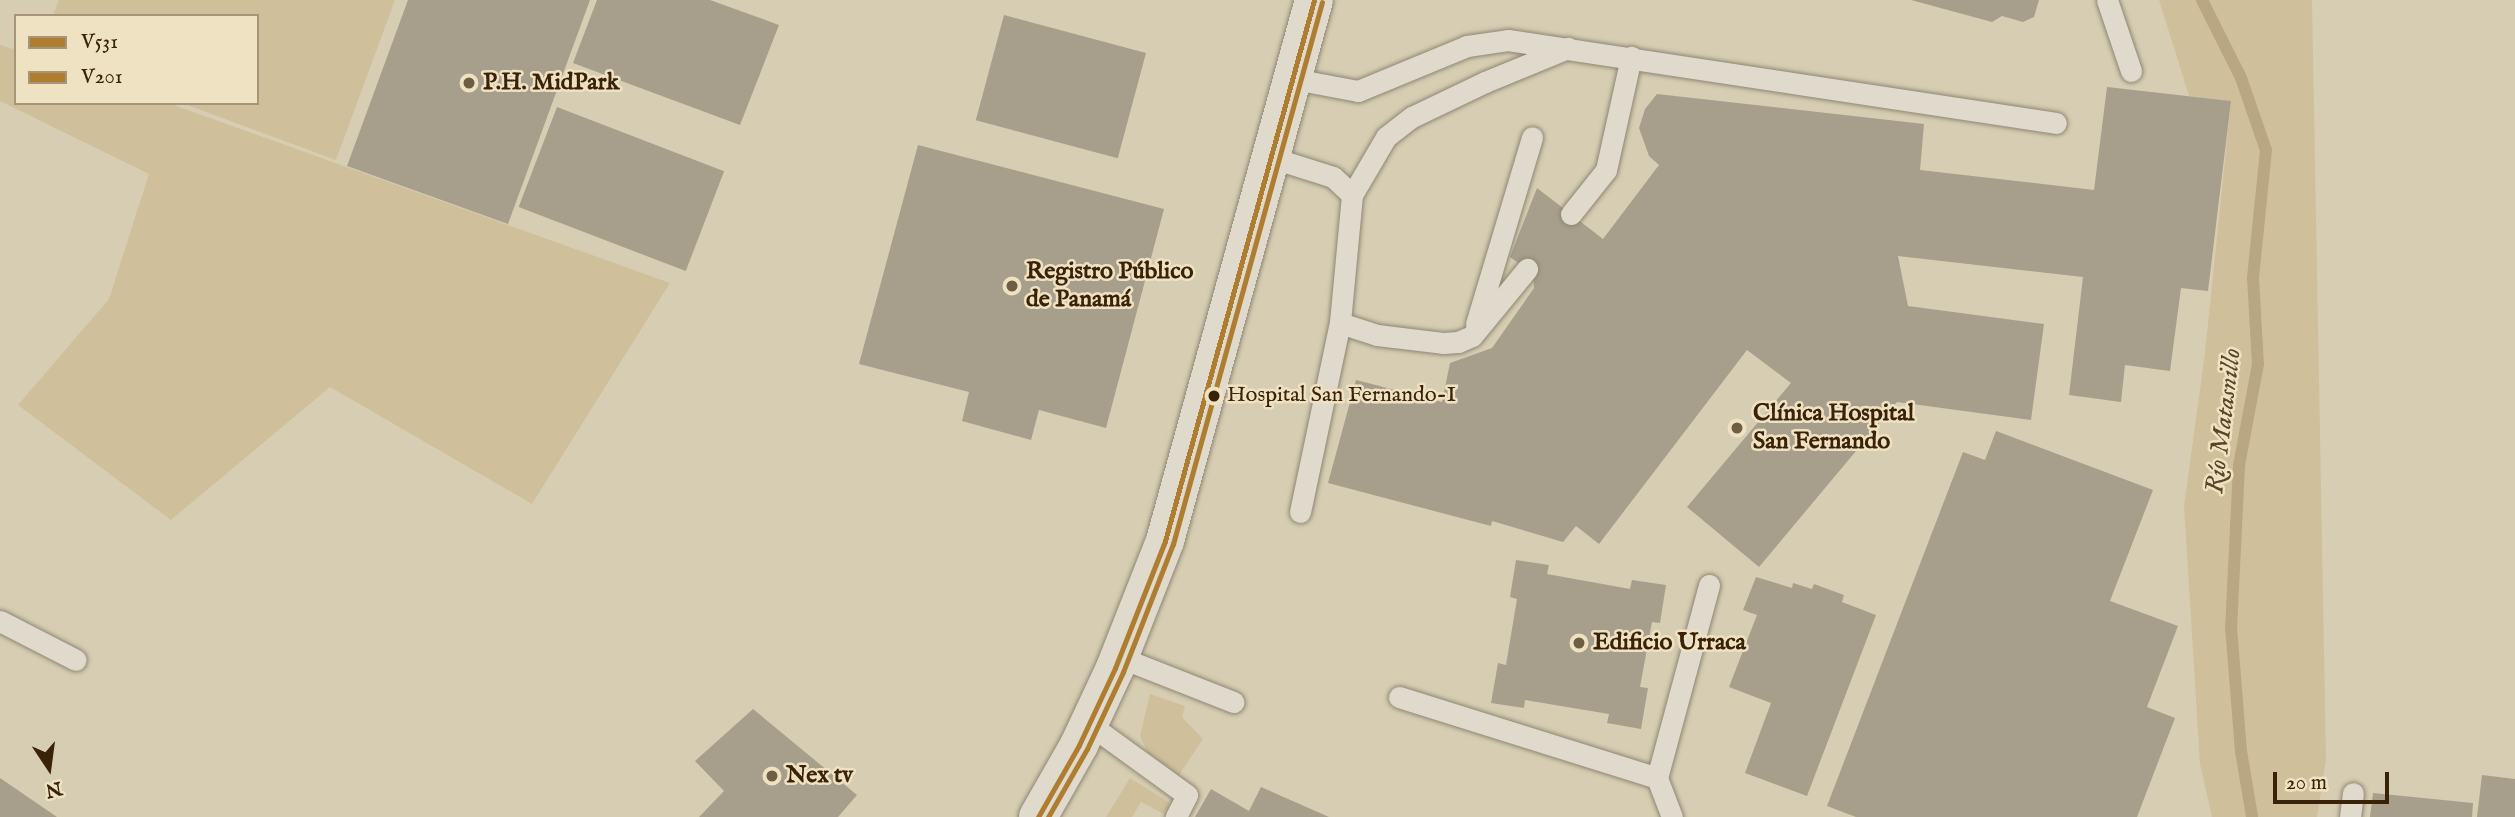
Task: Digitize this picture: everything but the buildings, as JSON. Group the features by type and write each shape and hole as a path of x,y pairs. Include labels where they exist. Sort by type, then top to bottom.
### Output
{"main road":[{"path":"1038,817 1089,724 1165,541 1273,158 1314,0"}],"lane":[{"path":"2108,0 2131,71"},
{"path":"1294,79 1358,91 1467,46 1508,40 2056,123"},
{"path":"1300,512 1340,323 1352,195 1386,137 1412,117 1485,82 1568,48"},
{"path":"1571,214 1606,170 1631,57"},
{"path":"1472,336 1532,137"},
{"path":"1273,158 1333,177 1352,195"},
{"path":"1340,323 1367,333 1402,339 1443,343 1472,336 1527,269"},
{"path":"1672,817 1657,778 1710,585"},
{"path":"0,621 76,660"},
{"path":"1119,657 1233,702"},
{"path":"1399,697 1657,778"},
{"path":"1089,724 1187,795 1176,817"},
{"path":"2350,817 2353,793"}],"shaded area":[{"path":"59,0 395,0 336,160 187,105 259,105 259,14 54,14"},
{"path":"2159,0 2312,0 2326,760 2317,817 2212,817 2200,764 2184,506 2205,353 2231,101 2189,96"},
{"path":"0,45 14,49 14,105 174,105 670,283 532,504 330,387 171,520 18,405 109,299 149,174 0,101"},
{"path":"1150,694 1185,706 1182,717 1203,739 1179,775 1148,753 1140,736"},
{"path":"1130,778 1170,803 1164,814 1141,802 1132,817 1106,817"}],"waterway":[{"name":"Río Matasnillo","path":"2202,0 2241,78 2266,150 2253,278 2258,364 2239,466 2231,627 2241,751 2252,817"}],"transit line":[{"name":"V531","path":"1038,817 1079,745 1115,668 1165,541 1314,0"},
{"name":"V201","path":"1048,817 1087,749 1123,672 1173,544 1322,2"}],"place":[{"name":"P.H. MidPark","path":"469,83"},
{"name":"Registro Público de Panamá","path":"1012,286"},
{"name":"Hospital San Fernando-I","path":"1214,396"},
{"name":"Clínica Hospital San Fernando","path":"1737,428"},
{"name":"Edificio Urraca","path":"1579,643"},
{"name":"Nex tv","path":"772,776"}]}
